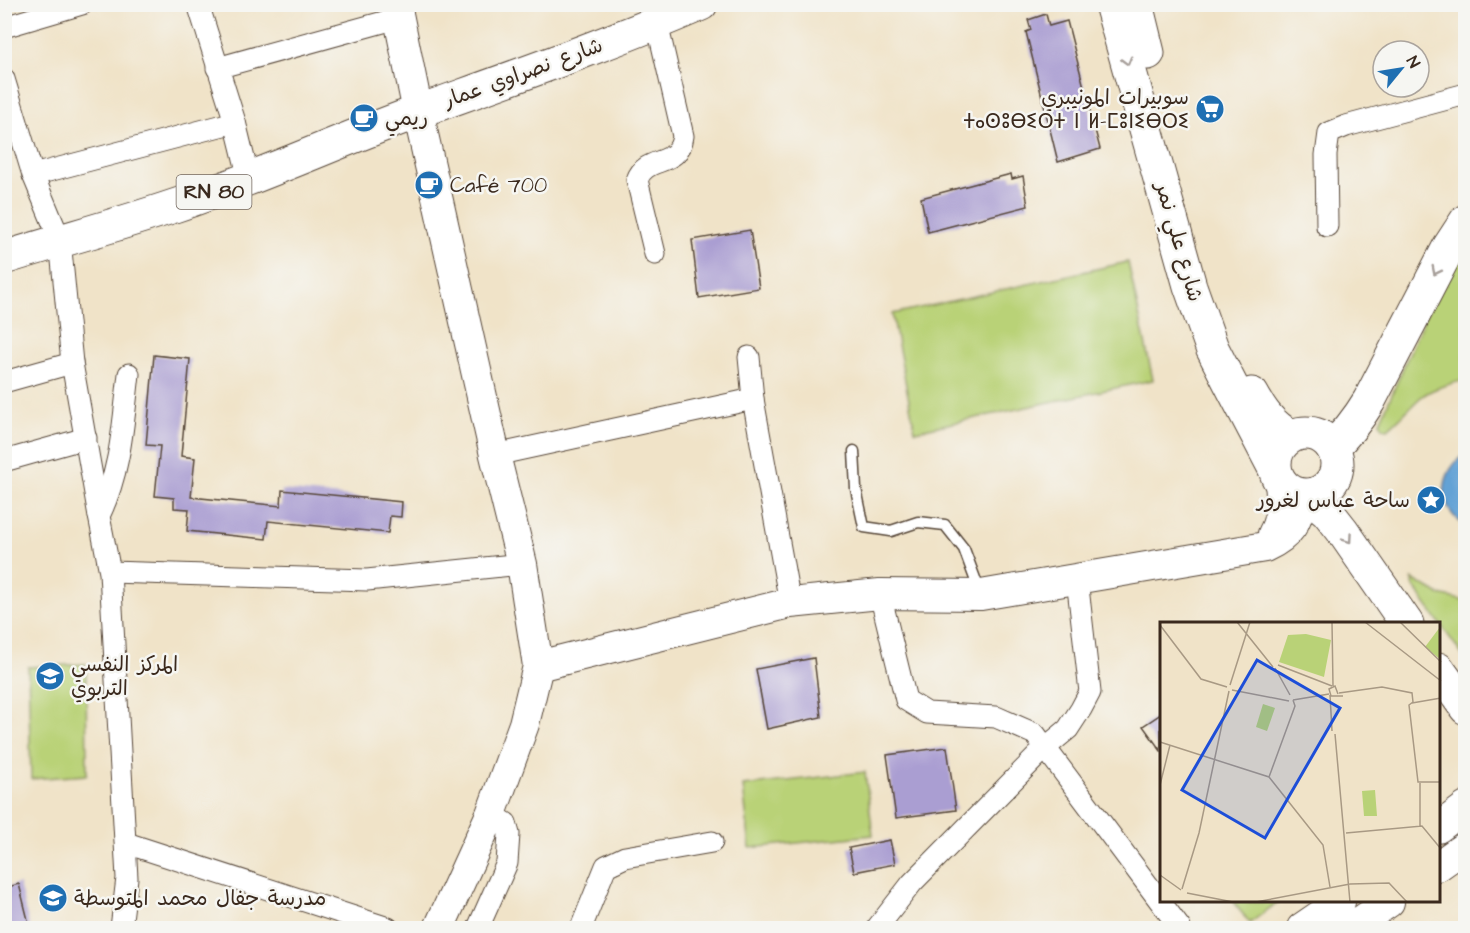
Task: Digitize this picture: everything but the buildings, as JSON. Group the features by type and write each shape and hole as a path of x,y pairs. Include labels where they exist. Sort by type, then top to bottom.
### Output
{"main road":[{"name":"شارع نصراوي عمار","path":"4,258 173,206 249,179 418,112 657,23 701,4"},
{"name":"شارع علي نمر","path":"1112,4 1190,286 1212,348 1232,387 1292,486 1327,511 1406,622"},
{"name":"شارع علي نمر","path":"1136,4 1210,296 1225,336 1256,402 1270,422 1290,436"},
{"path":"397,11 495,455 522,564 538,666 524,724 490,814 439,928"},
{"path":"1332,447 1346,435 1369,401 1449,247 1466,221"},
{"path":"1308,432 1317,435 1326,440 1336,455 1336,474 1326,489 1318,494 1292,486 1275,459 1277,450 1290,436 1308,432"},
{"path":"538,666 790,603 880,594 981,595 1265,547 1278,526 1282,499 1292,486"},
{"path":"1440,672 1466,708"},
{"path":"1440,826 1466,807"},
{"path":"1440,865 1466,846"},
{"path":"1302,928 1340,903"},
{"path":"1351,928 1388,903"}],"street":[{"path":"4,27 82,4"},
{"path":"198,4 235,122 249,179"},
{"path":"217,68 397,11"},
{"path":"655,254 636,180 640,172 680,150 683,136 657,23"},
{"path":"4,79 33,175 60,240 72,363 110,572 126,843 127,878 121,928"},
{"path":"1327,226 1326,155 1329,134 1346,126 1466,94"},
{"path":"33,175 235,122"},
{"path":"749,357 753,399 790,603"},
{"path":"4,381 72,363"},
{"path":"99,516 108,497 119,455 129,374"},
{"path":"495,455 753,399"},
{"path":"4,461 86,438"},
{"path":"110,572 367,580 522,564"},
{"path":"877,928 912,883 1045,748 1068,729 1081,709 1090,692 1077,579"},
{"path":"880,594 906,700 927,713 996,717 1035,734 1160,901"},
{"path":"478,928 507,863 509,846 506,823 490,814"},
{"path":"581,928 606,866 625,857 712,842"},
{"path":"126,843 388,928"},
{"path":"1161,903 1180,928"}],"lane":[{"path":"854,452 856,489 864,526 891,531 918,522 945,525 963,549 981,595"}],"green space":[{"path":"1465,233 1465,380 1430,392 1420,398 1388,429 1383,428 1380,422 1454,249"},
{"path":"1128,262 1153,380 915,431 892,314"},
{"path":"1412,579 1440,595 1465,601 1465,659 1440,622 1414,587"},
{"path":"86,664 87,775 31,779 28,667"},
{"path":"865,772 873,835 750,848 743,786"},
{"path":"1234,903 1277,903 1250,923"}],"water":[{"path":"1465,454 1465,525 1449,509 1444,490 1450,470"}],"place":[{"name":"سوبيرات المونيبري ⵜⴰⵙⵓⴱⵉⵔⵜ ⵏ ⵍ-ⵎⵓⵏⵉⴱⵔⵉ","path":"1210,109"},
{"name":"ريمي","path":"364,118"},
{"name":"Café 700","path":"429,185"},
{"name":"ساحة عباس لغرور","path":"1431,500"},
{"name":"المركز النفسي التربوي","path":"50,676"},
{"name":"مدرسة جفال محمد المتوسطة","path":"53,898"}]}
